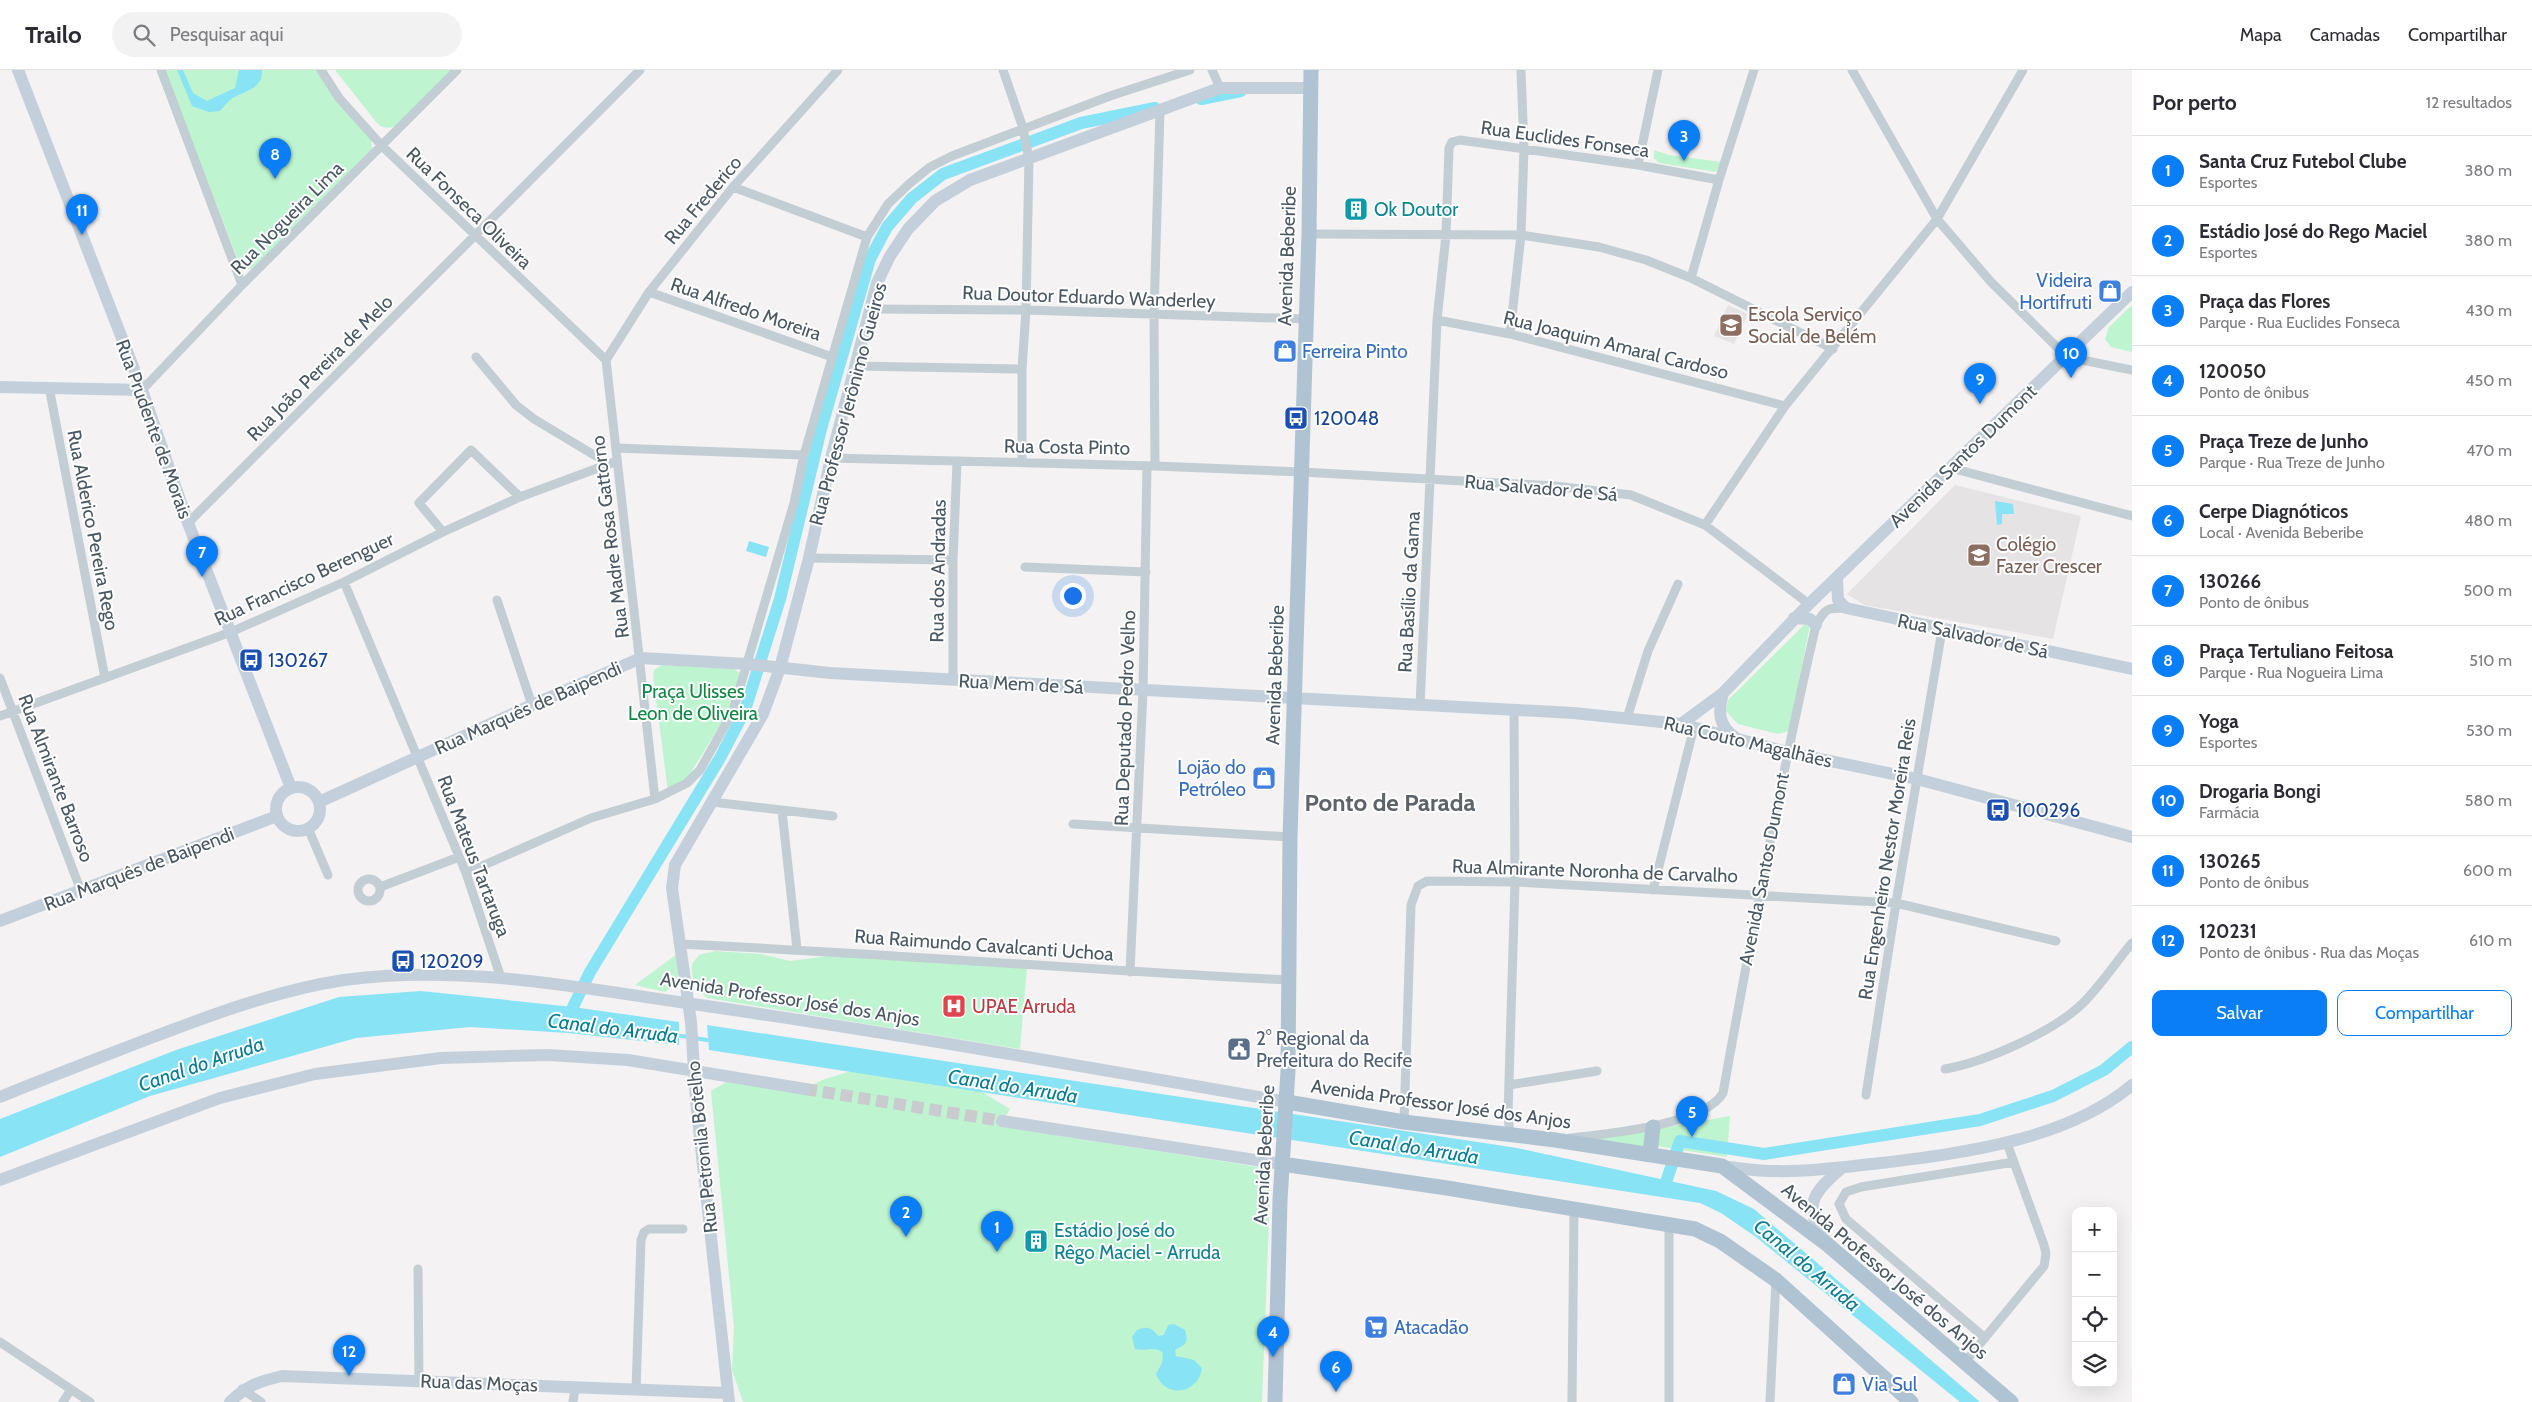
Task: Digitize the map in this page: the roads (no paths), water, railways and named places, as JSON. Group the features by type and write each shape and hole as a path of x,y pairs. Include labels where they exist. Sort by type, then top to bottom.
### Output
{"main road":[{"name":"Avenida Beberibe","path":"1274,1402 1282,1164 1286,1107 1290,837 1309,234 1311,70"},
{"name":"Avenida Professor José dos Anjos","path":"1286,1107 1510,1136 1555,1140 1722,1166 1828,1245 2011,1402"},
{"path":"1652,1154 1653,1128"},
{"path":"1282,1164 1670,1223 1695,1229 1720,1241 1776,1280 1911,1402"}],"street":[{"name":"Rua Prudente de Morais","path":"18,70 142,390 188,523 290,788"},
{"path":"161,70 242,285"},
{"name":"Rua Fonseca Oliveira","path":"321,70 339,98 382,146 475,237 606,360"},
{"name":"Rua Nogueira Lima","path":"142,390 242,285 457,70"},
{"name":"Rua João Pereira de Melo","path":"188,523 640,70"},
{"name":"Rua Frederico","path":"606,360 649,292 732,187 838,70"},
{"path":"1003,70 1024,132 1029,154 1026,310 1022,369 1022,462"},
{"name":"Rua Professor Jerônimo Gueiros","path":"466,873 591,818 655,799 687,783 700,770 733,710 750,664 794,503 804,455 867,237 888,204 930,167 1024,132 1110,96 1190,70"},
{"path":"1212,70 1219,86"},
{"path":"1510,334 1521,235 1524,148 1521,70"},
{"path":"1638,165 1658,70"},
{"path":"1691,278 1718,180 1754,70"},
{"path":"1852,70 1936,219 1991,282 2067,356 2132,370"},
{"path":"1705,525 1785,406 1833,349 1936,219 2023,70"},
{"name":"Rua Professor Jerônimo Gueiros","path":"673,873 678,856 763,714 774,667 809,558 831,458 877,283 890,256 908,229 935,201 970,180 1029,154 1160,110 1219,86 1311,88"},
{"name":"Rua Deputado Pedro Velho","path":"1130,972 1151,466 1160,110"},
{"name":"Rua Euclides Fonseca","path":"1447,156 1449,148 1455,141 1524,148 1638,165 1718,180"},
{"name":"Rua Basílio da Gama","path":"1420,706 1438,320 1446,235 1447,156"},
{"path":"732,187 867,237"},
{"path":"1309,234 1521,235 1599,248 1646,260 1691,278 1833,349"},
{"name":"Rua Alfredo Moreira","path":"649,292 832,357"},
{"name":"Avenida Santos Dumont","path":"1681,724 1723,693 1794,618 1837,579 2132,292"},
{"name":"Rua Doutor Eduardo Wanderley","path":"871,309 1026,310 1306,319"},
{"name":"Rua Joaquim Amaral Cardoso","path":"1438,320 1510,334 1785,406"},
{"path":"476,358 516,405 540,424 613,462"},
{"name":"Rua Madre Rosa Gattorno","path":"606,360 616,448 613,462 641,658 655,799"},
{"path":"855,366 1022,369"},
{"path":"0,387 142,390"},
{"name":"Rua Alderico Pereira Rego","path":"49,387 105,678"},
{"path":"616,448 804,455"},
{"path":"443,532 419,503 472,450 520,497"},
{"name":"Rua Costa Pinto","path":"831,458 1022,462 1302,472"},
{"name":"Rua Francisco Berenguer","path":"0,716 231,632 344,582 443,532 520,497 613,462"},
{"name":"Rua dos Andradas","path":"953,680 953,560 957,462"},
{"path":"1951,468 2132,516"},
{"name":"Rua Salvador de Sá","path":"1302,472 1555,486 1631,495 1705,525 1809,604"},
{"path":"809,558 953,560"},
{"path":"1025,567 1146,572"},
{"path":"1837,579 1838,600 1846,608"},
{"name":"Rua Mateus Tartaruga","path":"344,582 460,857 501,978"},
{"path":"1627,718 1648,651 1678,584"},
{"path":"497,600 532,705"},
{"path":"1794,618 1810,619 1816,625 1825,610 1846,608"},
{"name":"Rua Salvador de Sá","path":"1846,608 1942,630 2132,668"},
{"name":"Avenida Santos Dumont","path":"1653,1128 1714,1105 1723,1093 1758,894 1787,752 1816,625"},
{"name":"Rua Engenheiro Nestor Moreira Reis","path":"1866,1095 1942,630"},
{"name":"Rua Marquês de Baipendi","path":"319,802 532,705 641,658 750,664"},
{"name":"Rua Mem de Sá","path":"750,664 953,680 1295,698"},
{"name":"Rua Almirante Barroso","path":"0,678 81,891"},
{"path":"1723,693 1719,714 1727,732 1737,739"},
{"name":"Rua Couto Magalhães","path":"1295,698 1514,710 1681,724 1787,752 1917,779 2055,818 2132,837"},
{"path":"1510,1136 1509,1085 1514,882 1514,710"},
{"path":"1652,890 1694,727"},
{"path":"297,787 311,791 319,802 318,818 308,828 289,829 277,816 277,802 284,791 290,788 297,787"},
{"path":"712,802 832,816"},
{"path":"782,811 797,949"},
{"name":"Rua Marquês de Baipendi","path":"0,921 277,816"},
{"path":"1072,824 1290,837"},
{"path":"308,828 328,875"},
{"path":"380,887 460,857"},
{"name":"Rua Petronila Botelho","path":"673,873 672,888 692,1032 694,1070 728,1397"},
{"name":"Rua Almirante Noronha de Carvalho","path":"1404,1122 1411,905 1418,886 1427,881 1514,882 1896,903 2056,940"},
{"path":"1945,1069 2000,1050 2056,1023 2084,1002 2132,942"},
{"name":"Rua Raimundo Cavalcanti Uchoa","path":"679,944 797,949 1130,972 1288,980"},
{"name":"Avenida Professor José dos Anjos","path":"0,1097 203,1018 279,995 343,980 395,976 501,978 590,988 864,1029 1286,1107"},
{"path":"0,1180 220,1098 315,1074 441,1058 548,1055 628,1060 805,1089"},
{"path":"1509,1085 1597,1071"},
{"path":"1722,1166 1771,1171 1842,1168 1928,1158 2007,1143 2094,1112 2132,1086"},
{"path":"1002,1121 1282,1164"},
{"path":"1555,1140 1653,1128"},
{"path":"1965,1362 2044,1266 2046,1261 2044,1245 2007,1143"},
{"path":"1985,1338 1846,1220 1839,1204 1846,1192 1861,1187 2014,1162"},
{"path":"1828,1245 1814,1218 1813,1201 1825,1182 1842,1168"},
{"path":"1572,1402 1574,1209"},
{"path":"1669,1402 1670,1223"},
{"path":"636,1390 641,1240 644,1232 649,1229 683,1229"},
{"path":"418,1269 419,1381"},
{"path":"1770,1402 1776,1280"},
{"path":"0,1342 90,1402"},
{"name":"Rua das Moças","path":"230,1402 242,1390 254,1383 282,1376 636,1390 728,1397"},
{"path":"574,1402 575,1388"},
{"path":"63,1402 71,1389"},
{"path":"242,1390 261,1402"}],"water":[{"path":"177,70 183,70 193,93 207,101 235,88 239,70 262,70 261,77 256,86 231,99 220,111 209,112 192,106"},
{"path":"1995,501 2013,504 2014,514 2002,514 2002,524 1997,525"},
{"path":"749,541 769,547 766,557 746,551"},
{"path":"421,991 573,1007 679,1022 679,1045 568,1033 470,1027 356,1038 150,1096 0,1157 0,1119 176,1050 339,997"},
{"path":"707,1025 1517,1148 1716,1191 1754,1209 1980,1402 1960,1402 1756,1237 1721,1213 1700,1203 709,1050"},
{"path":"1174,1324 1185,1330 1187,1339 1184,1345 1175,1350 1176,1356 1194,1360 1202,1368 1200,1377 1195,1383 1189,1388 1182,1390 1167,1388 1156,1374 1162,1363 1163,1353 1157,1349 1135,1349 1132,1337 1137,1330 1144,1328 1151,1329 1158,1336 1164,1335 1168,1325"}],"waterway":[{"path":"1201,99 1241,91"},
{"path":"573,1007 590,972 720,758 745,710 780,599 821,429 870,259 887,227 912,198 943,174 1081,123 1155,108"},
{"name":"Canal do Arruda","path":"675,1035 707,1040"},
{"path":"1664,1188 1680,1141 1764,1154 1980,1120 2053,1096 2104,1070 2132,1047"}],"tunnel":[{"path":"805,1089 1002,1121"}],"place":[{"name":"Praça das Flores","path":"1684,161"},
{"name":"Praça Tertuliano Feitosa","path":"275,179"},
{"name":"Ok Doutor","path":"1356,209"},
{"name":"130265","path":"82,235"},
{"name":"Videira Hortifruti","path":"2110,291"},
{"name":"Escola Serviço Social de Belém","path":"1731,325"},
{"name":"Ferreira Pinto","path":"1285,351"},
{"name":"Drogaria Bongi","path":"2071,378"},
{"name":"Yoga","path":"1980,404"},
{"name":"120048","path":"1296,418"},
{"name":"Colégio Fazer Crescer","path":"1979,555"},
{"name":"130266","path":"202,577"},
{"name":"130267","path":"251,660"},
{"name":"Lojão do Petróleo","path":"1264,778"},
{"name":"100296","path":"1998,810"},
{"name":"120209","path":"403,961"},
{"name":"UPAE Arruda","path":"954,1006"},
{"name":"2° Regional da Prefeitura do Recife","path":"1239,1049"},
{"name":"Praça Treze de Junho","path":"1692,1137"},
{"name":"Estádio José do Rego Maciel","path":"906,1237"},
{"name":"Estádio José do Rêgo Maciel - Arruda","path":"1036,1241"},
{"name":"Santa Cruz Futebol Clube","path":"997,1252"},
{"name":"Atacadão","path":"1376,1327"},
{"name":"120050","path":"1273,1357"},
{"name":"120231","path":"349,1376"},
{"name":"Via Sul","path":"1844,1384"},
{"name":"Cerpe Diagnóticos","path":"1336,1392"}],"district":[{"name":"Ponto de Parada","path":"1390,802"}],"park label":[{"name":"Praça Ulisses Leon de Oliveira","path":"693,702"}]}
